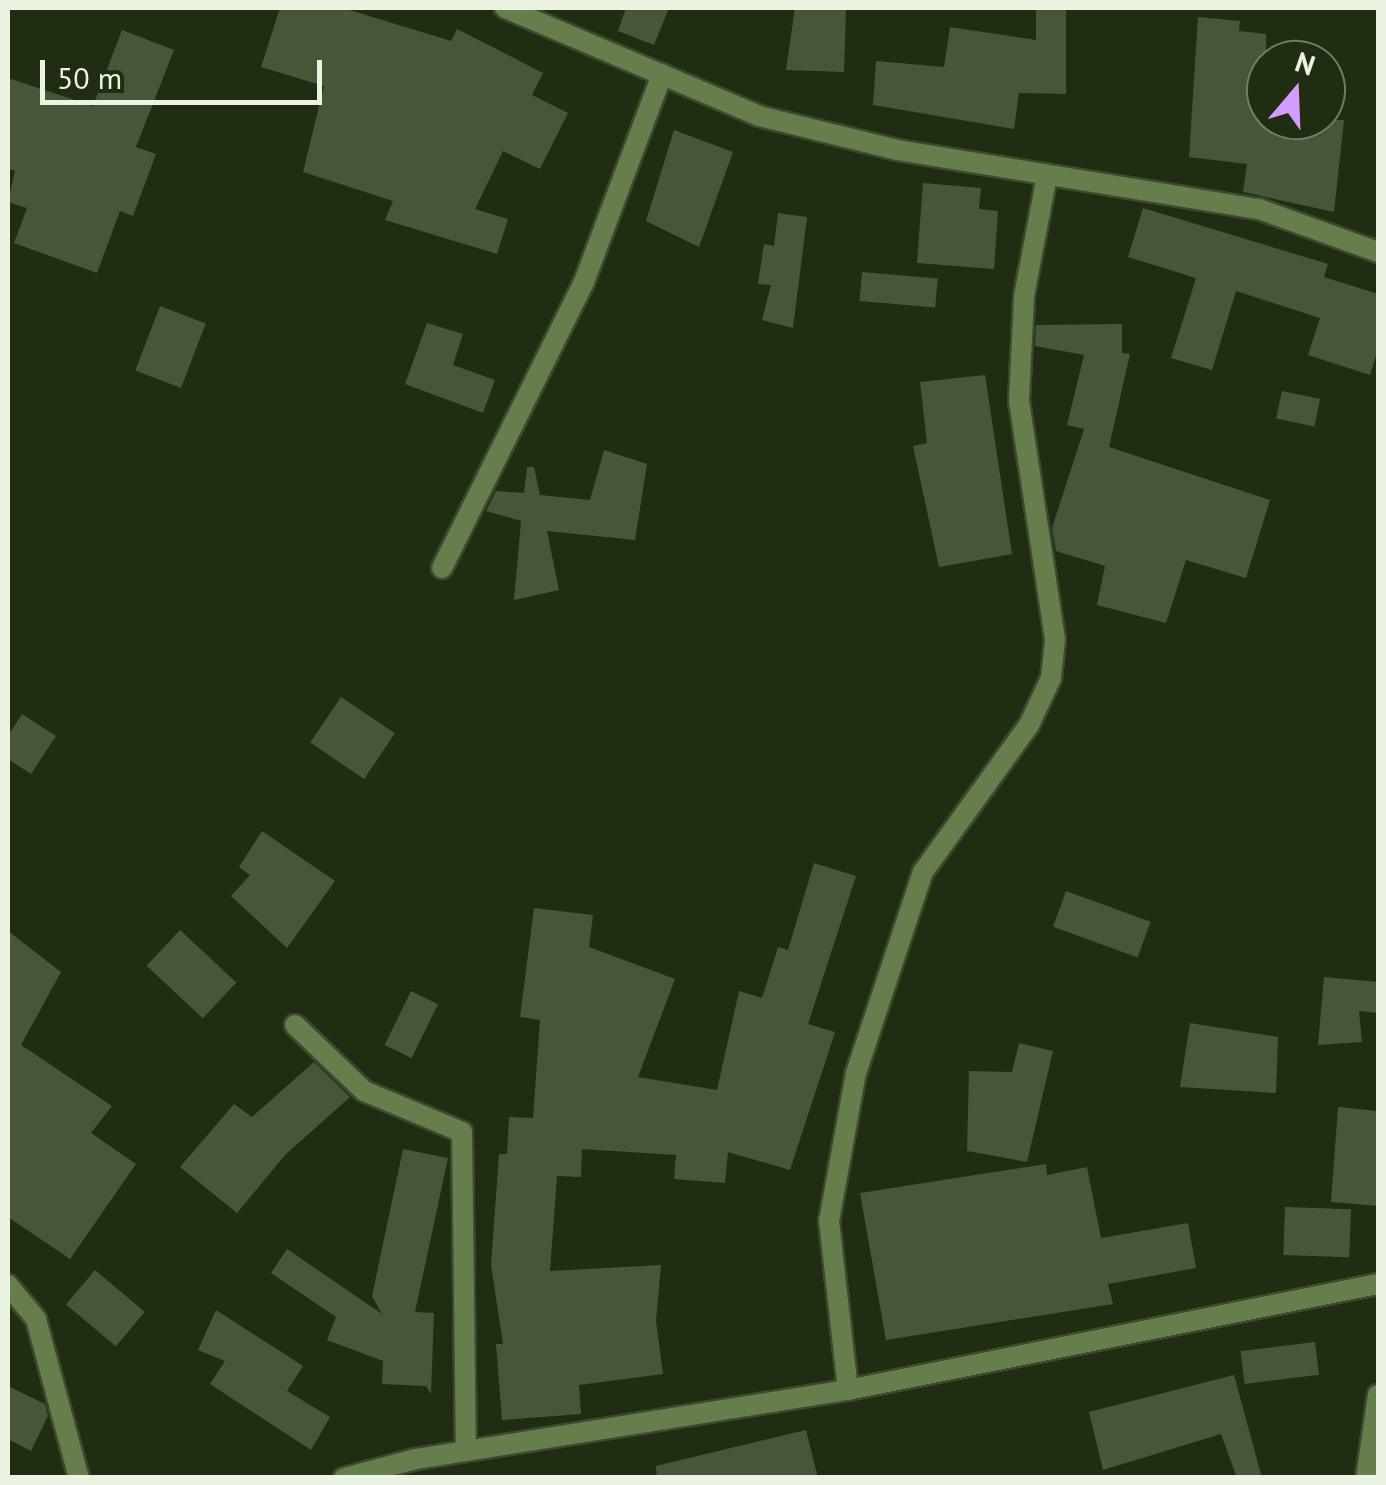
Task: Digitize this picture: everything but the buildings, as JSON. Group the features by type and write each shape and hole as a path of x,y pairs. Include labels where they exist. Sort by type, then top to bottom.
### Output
{"street":[{"path":"505,8 759,116 897,150 1259,209 1378,252"},
{"path":"442,568 584,282 662,74"},
{"path":"848,1390 829,1221 856,1073 923,872 1030,725 1051,678 1055,639 1019,400 1024,296 1048,175"},
{"path":"295,1026 364,1091 462,1132 466,1451"},
{"path":"344,1478 466,1451 848,1390 1378,1284"},
{"path":"8,1285 36,1319 79,1478"},
{"path":"1371,1473 1378,1395"}]}
